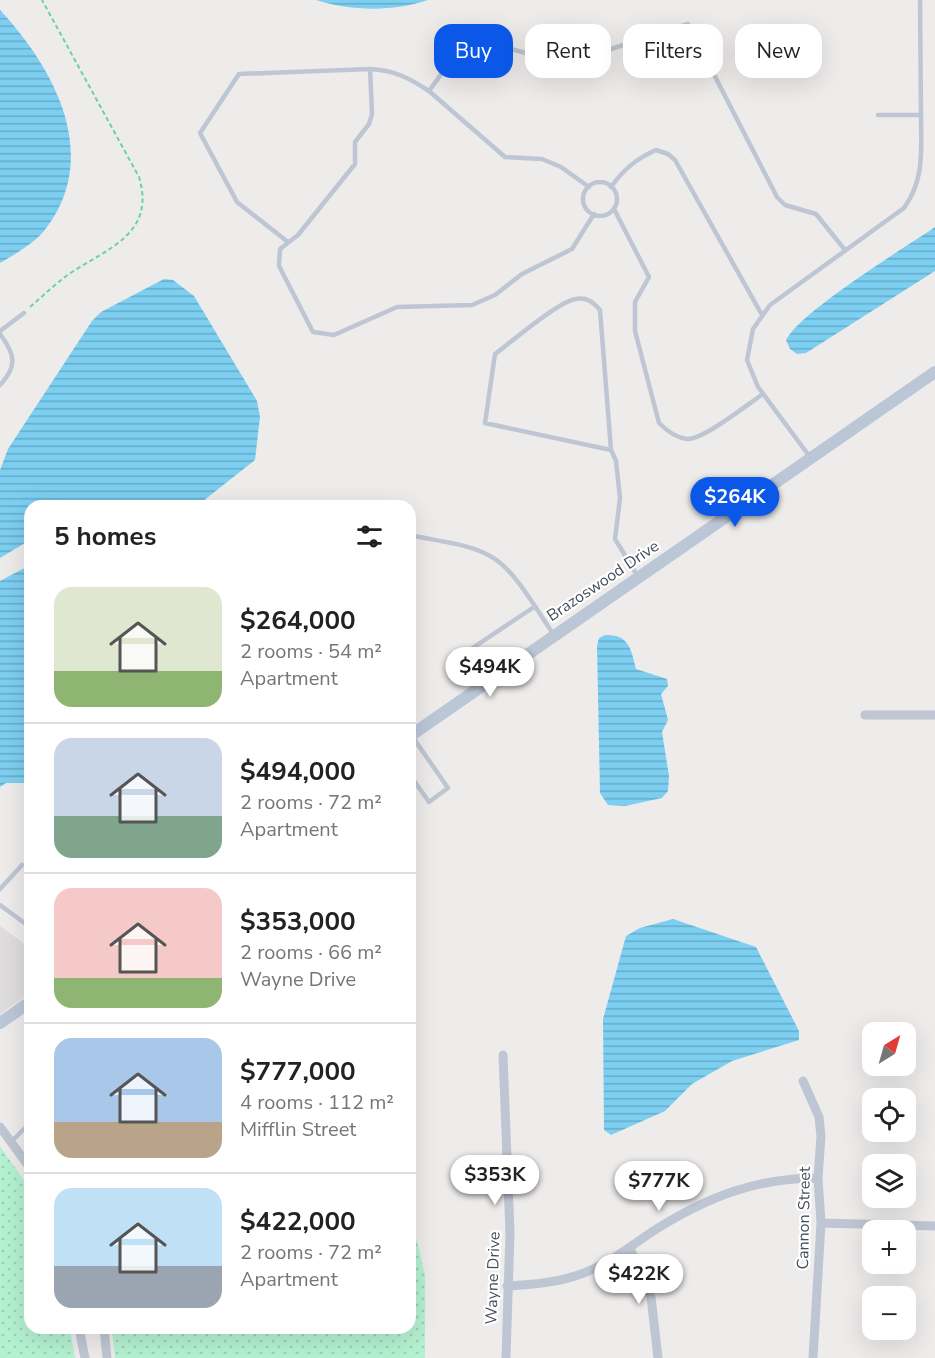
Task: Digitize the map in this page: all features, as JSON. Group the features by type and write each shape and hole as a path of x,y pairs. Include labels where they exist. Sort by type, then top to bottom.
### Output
{"street":[{"name":"Brazoswood Drive","path":"416,732 935,372"},
{"path":"865,715 935,715"},
{"path":"0,1023 24,1006"},
{"name":"Wayne Drive","path":"504,1055 510,1233 506,1358"},
{"name":"Cannon Street","path":"803,1081 819,1117 821,1136 818,1178 821,1223 813,1358"},
{"path":"0,1127 24,1160"},
{"path":"507,1286 574,1276 630,1248 672,1220 724,1194 772,1180 818,1178"},
{"path":"821,1223 935,1226"},
{"path":"630,1248 651,1297 658,1358"},
{"path":"80,1334 85,1358"},
{"path":"105,1334 107,1358"}],"lane":[{"path":"810,457 763,394 747,360 753,329 770,305 904,208 915,192 921,154 920,0"},
{"path":"429,91 471,42 483,41 565,64 688,24 777,197 785,205 816,214 845,250"},
{"path":"370,69 372,114 369,124 355,142 355,164 327,202 280,249 279,266 298,308 313,332 334,335 397,307 471,305 495,295 522,274 572,249 594,214"},
{"path":"288,242 237,202 200,133 239,74 389,69 405,75 429,91 505,158 542,159 561,166 589,186"},
{"path":"878,116 921,115"},
{"path":"611,187 627,166 642,156 656,150 668,154 675,160 762,315"},
{"path":"603,182 611,187 617,200 614,209 605,215 594,214 584,202 589,186 603,182"},
{"path":"614,209 649,277 635,302 635,331 659,423 669,433 688,439 701,436 763,394"},
{"path":"611,450 485,423 495,354 562,304 575,299 590,300 600,310 611,450 616,461 620,498 615,539 639,577"},
{"path":"0,386 11,373 15,362 11,350 0,333 24,313"},
{"path":"416,536 471,548 490,556 506,567 554,634"},
{"path":"456,659 534,607"},
{"path":"416,744 448,788 429,802 416,784"},
{"path":"0,889 22,865"},
{"path":"0,905 24,923"},
{"path":"11,1142 24,1129"}],"path":[{"path":"24,313 67,275 122,241 135,227 143,213 144,193 139,177 42,0"}],"shaded area":[{"path":"0,926 24,944 24,997 0,1014"}],"green space":[{"path":"0,1146 24,1180 24,1334 71,1334 75,1358 0,1358"},
{"path":"416,1237 425,1275 425,1358 115,1358 112,1334 416,1334"}],"water":[{"path":"316,0 428,0 401,7 372,9 329,4"},
{"path":"0,10 38,58 53,85 64,113 70,142 70,170 63,199 47,227 32,243 0,263"},
{"path":"935,227 935,271 806,353 797,354 790,349 786,340 811,313"},
{"path":"164,279 173,280 194,296 257,401 260,417 255,460 204,500 24,500 24,544 0,558 0,470 8,449 92,321 101,312"},
{"path":"24,568 24,783 6,783 0,787 0,581"},
{"path":"605,635 619,637 628,644 636,669 667,679 668,686 661,694 668,720 662,732 669,776 668,791 662,798 625,806 608,805 600,793 597,646 599,638"},
{"path":"673,919 756,947 799,1031 799,1040 732,1061 692,1084 665,1111 611,1135 604,1130 603,1019 626,936 640,928"}]}
